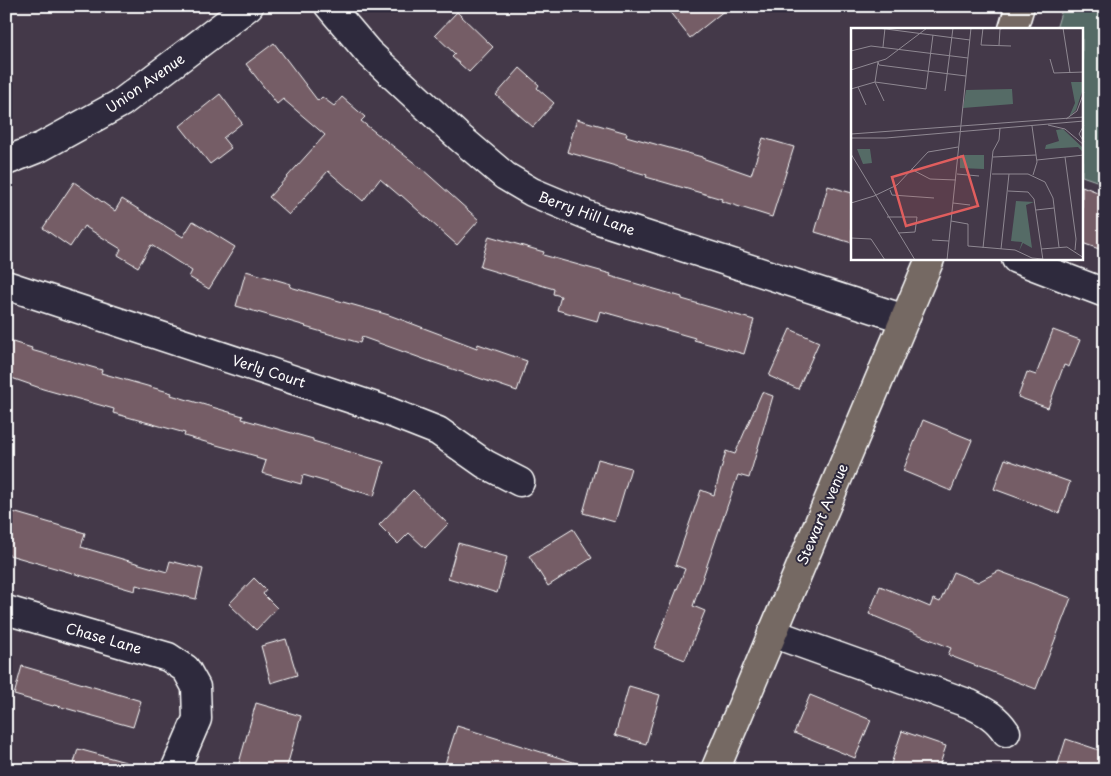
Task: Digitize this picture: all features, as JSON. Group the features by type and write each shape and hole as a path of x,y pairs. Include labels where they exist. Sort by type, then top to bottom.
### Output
{"main road":[{"path":"1013,28 1020,6"},
{"name":"Stewart Avenue","path":"715,770 930,260"}],"street":[{"name":"Union Avenue","path":"6,161 41,147 121,103 249,6"},
{"name":"Berry Hill Lane","path":"329,6 368,52 460,137 506,176 532,192 599,220 905,319"},
{"path":"1019,260 1105,293"},
{"name":"Verly Court","path":"6,285 382,408 438,430 486,464 520,482"},
{"name":"Chase Lane","path":"6,610 168,657 186,669 196,687 197,719 175,770"},
{"path":"772,633 970,704 988,713 1000,723 1006,732"}],"green space":[{"path":"1063,6 1105,6 1105,184 1084,177 1084,28 1056,28"}],"building":[{"path":"665,6 730,6 690,38"},
{"path":"457,12 493,47 469,72 452,57 455,54 435,35"},
{"path":"274,43 318,101 322,97 334,106 342,97 365,117 361,121 422,169 479,220 457,245 401,195 380,179 363,201 328,171 289,215 269,197 325,135 283,99 277,104 246,64"},
{"path":"520,68 539,85 537,88 554,103 533,127 496,95"},
{"path":"220,94 242,123 223,138 231,148 210,164 180,126"},
{"path":"577,119 627,133 626,136 702,157 751,175 763,138 794,147 772,217 721,201 722,199 646,177 647,175 567,152"},
{"path":"74,182 115,211 122,199 183,237 193,221 235,247 209,289 189,277 192,271 151,245 138,267 118,255 121,249 84,226 70,247 43,228"},
{"path":"828,186 851,193 851,243 815,232"},
{"path":"1084,187 1105,195 1105,251 1084,244"},
{"path":"489,236 544,252 543,255 611,274 610,276 754,320 744,354 600,311 597,321 557,310 561,296 553,294 554,289 480,267"},
{"path":"246,271 291,284 290,287 389,315 477,348 478,344 527,361 517,391 362,337 360,343 236,306"},
{"path":"790,329 819,342 798,389 769,376"},
{"path":"1053,330 1080,340 1069,367 1064,365 1048,408 1018,397 1027,372 1036,375"},
{"path":"6,340 32,348 31,350 102,370 101,373 243,416 242,419 384,462 374,496 303,475 301,484 262,473 266,461 256,458 256,456 184,436 185,433 113,413 114,409 43,389 6,376"},
{"path":"762,392 773,396 749,478 738,475 693,606 705,611 685,660 654,648 685,569 675,565 701,490 714,495 726,451 735,454"},
{"path":"923,420 972,440 951,491 903,471"},
{"path":"598,459 631,468 615,522 583,513"},
{"path":"1005,459 1070,482 1059,513 994,489"},
{"path":"413,490 448,524 425,548 409,533 398,544 379,525"},
{"path":"6,510 85,533 81,547 167,572 170,561 203,569 196,599 136,585 135,591 6,554"},
{"path":"573,529 592,558 548,586 529,556"},
{"path":"458,543 507,557 497,593 448,578"},
{"path":"999,571 1071,598 1036,689 948,655 951,648 869,614 880,586 930,607 933,599 940,602 953,572 978,582"},
{"path":"254,578 266,590 263,594 277,608 256,630 229,604"},
{"path":"286,639 297,675 271,683 261,646"},
{"path":"22,666 141,701 133,727 14,695"},
{"path":"629,686 660,695 646,744 615,735"},
{"path":"810,695 871,720 855,758 794,733"},
{"path":"256,703 301,716 286,770 237,770"},
{"path":"457,726 583,765 582,770 443,770"},
{"path":"902,731 946,746 938,770 889,770"},
{"path":"1066,739 1105,752 1105,770 1056,770"},
{"path":"78,749 133,764 132,770 72,770"}]}
